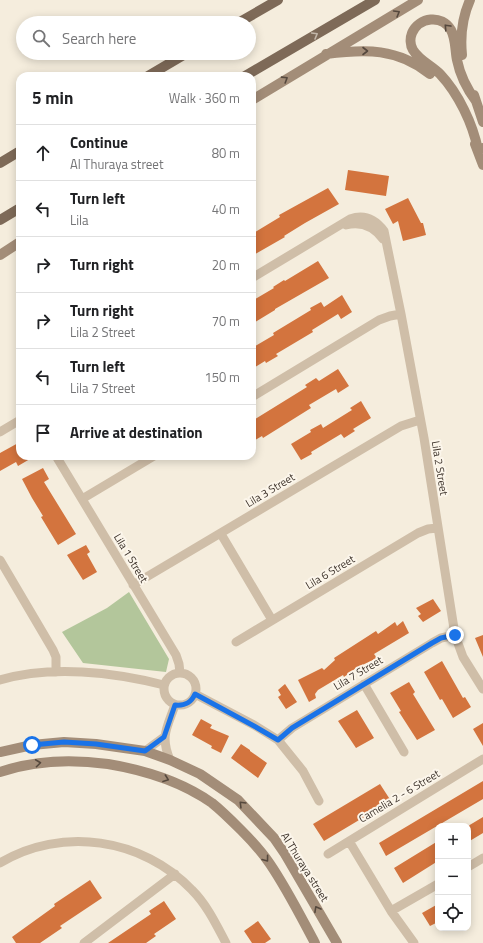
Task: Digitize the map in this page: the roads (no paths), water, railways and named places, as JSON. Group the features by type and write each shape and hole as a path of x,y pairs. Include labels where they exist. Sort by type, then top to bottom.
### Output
{"main road":[{"path":"250,16 278,0"},
{"path":"252,72 375,0"},
{"path":"155,72 175,60"},
{"path":"0,163 16,153"},
{"path":"0,220 16,210"}],"street":[{"path":"256,98 418,0"},
{"path":"470,0 463,20 461,42 464,67 483,122"},
{"path":"476,101 462,78 452,31 444,23 434,19 419,23 415,27 411,36 411,47 414,52 439,73 454,90 480,149 483,165"},
{"path":"326,54 376,51 401,57 423,68 442,85 450,95 480,149"},
{"name":"Lila 2 Street","path":"256,276 350,219 356,217 369,218 375,221 384,231 420,420 455,635 463,657 483,689"},
{"path":"0,254 16,244"},
{"path":"256,395 379,320 401,314"},
{"name":"Lila 3 Street","path":"134,585 401,426 420,420"},
{"path":"0,432 16,422"},
{"name":"Lila 1 Street","path":"58,460 178,660 180,673"},
{"path":"82,499 147,460"},
{"name":"Lila 6 Street","path":"236,642 418,533 428,529 437,528"},
{"path":"221,534 272,620"},
{"path":"0,560 53,650 56,657 56,672"},
{"name":"Lila 7 Street","path":"278,740 292,728 436,640 455,635"},
{"path":"0,680 18,676 56,672 109,674 164,685"},
{"path":"180,673 186,674 191,678 196,688 193,699 185,705 175,705 167,699 164,685 170,676 180,673"},
{"path":"364,684 404,752"},
{"path":"195,694 278,740 303,771 319,800"},
{"path":"170,760 164,737 175,705"},
{"path":"145,751 164,737"},
{"name":"Al Thuraya street","path":"0,752 32,745 64,742 96,744 145,751 170,760 200,774 238,800 257,819 285,854 337,943"},
{"name":"Camelia 2 - 6 Street","path":"328,854 483,759"},
{"path":"0,772 34,764 58,762 97,763 121,766 145,772 169,780 191,790 212,803 226,815 258,848 270,864 316,943"},
{"path":"0,863 24,851 46,845 68,842 90,841 112,844 145,855 175,874 200,900 226,943"},
{"path":"349,841 391,911 414,943"},
{"path":"471,865 483,858"},
{"path":"84,943 175,874"},
{"path":"391,911 435,886"}]}
